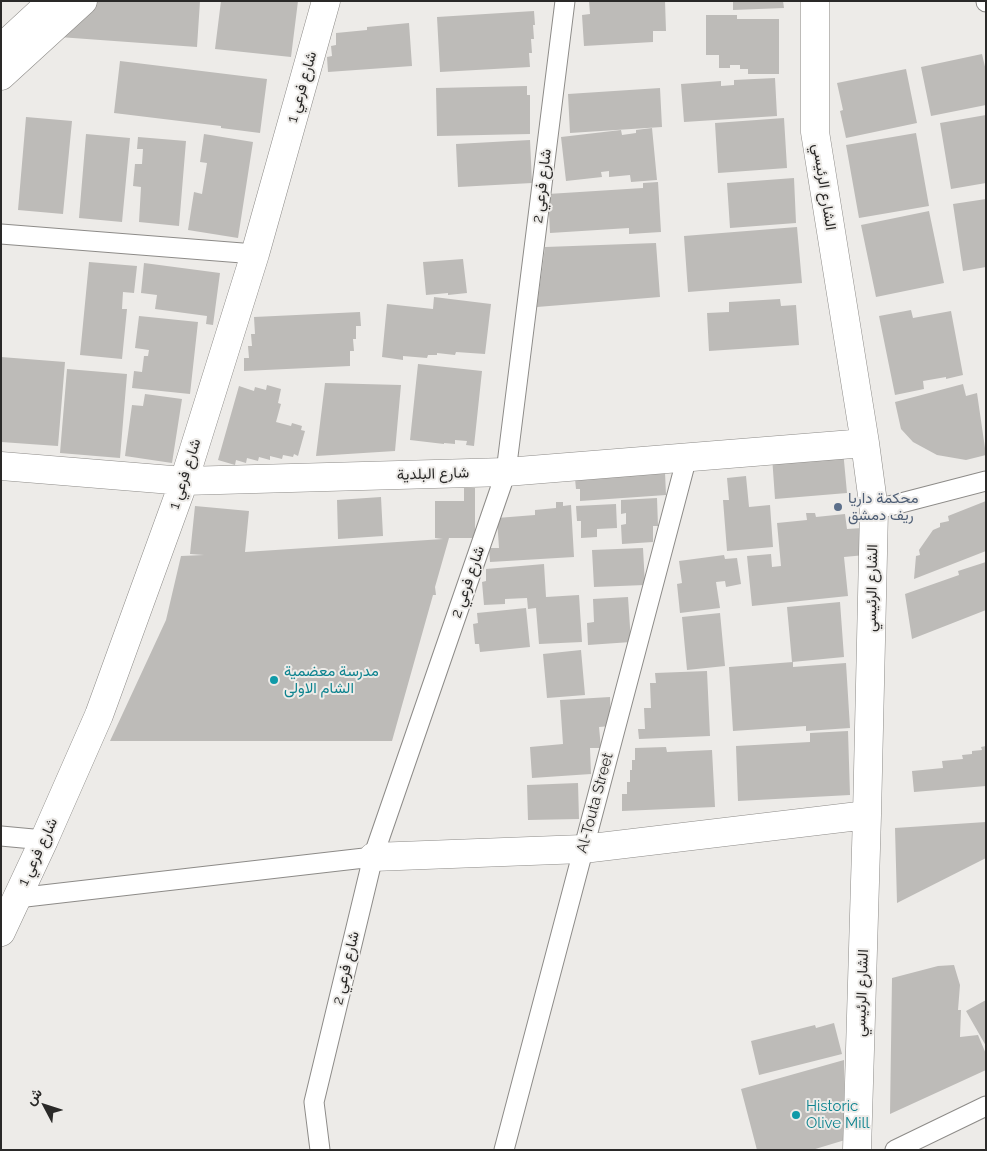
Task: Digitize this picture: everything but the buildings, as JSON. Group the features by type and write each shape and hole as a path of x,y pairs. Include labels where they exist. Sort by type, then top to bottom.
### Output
{"street":[{"path":"1,76 83,1"},
{"name":"شارع فرعي 1","path":"1,932 99,716 184,481 255,254 326,1"},
{"name":"شارع فرعي 2","path":"320,1150 314,1102 373,856 506,472 564,1"},
{"name":"الشارع الرئيسي","path":"815,1 815,132 874,510 857,1150"},
{"path":"1,48 39,7"},
{"path":"1,234 255,254"},
{"name":"شارع البلدية","path":"1,466 184,481 506,472 865,443"},
{"name":"Al-Touta Street","path":"504,1150 687,457"},
{"path":"874,510 986,481"},
{"path":"17,898 373,856 583,849 867,815"},
{"path":"1,836 44,840"},
{"path":"895,1150 986,1106"}],"place":[{"name":"محكمة داريا ريف دمشق","path":"838,507"},
{"name":"مدرسة معضمية الشام الاولى","path":"274,680"},
{"name":"Historic Olive Mill","path":"796,1115"}]}
